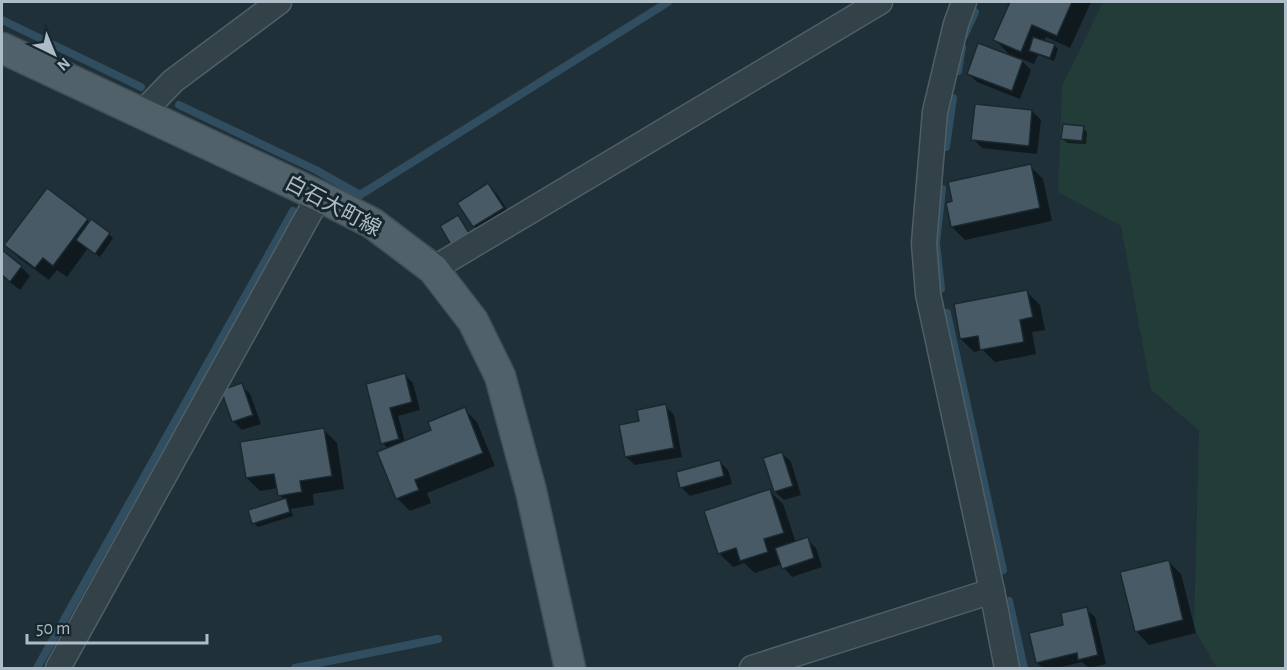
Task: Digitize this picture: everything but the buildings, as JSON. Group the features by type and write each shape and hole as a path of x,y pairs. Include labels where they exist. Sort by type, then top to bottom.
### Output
{"main road":[{"name":"白石大町線","path":"2,48 372,223 433,269 473,321 500,376 531,491 570,669"}],"street":[{"path":"141,114 173,81 279,2"},
{"path":"433,269 880,2"},
{"path":"964,2 956,24 936,112 924,243 928,294 1007,669"},
{"path":"58,669 319,196"},
{"path":"752,669 992,591"}],"green space":[{"path":"1103,2 1285,2 1285,668 1217,668 1194,629 1199,430 1151,390 1121,226 1058,192 1062,86"}],"waterway":[{"path":"179,105 316,170 360,195 668,2"},
{"path":"964,36 975,12"},
{"path":"2,20 141,87"},
{"path":"958,71 962,47"},
{"path":"946,147 953,98"},
{"path":"941,289 936,243 942,189"},
{"path":"37,668 293,211"},
{"path":"947,313 1003,570"},
{"path":"1009,601 1024,668"},
{"path":"295,668 438,639"}]}
